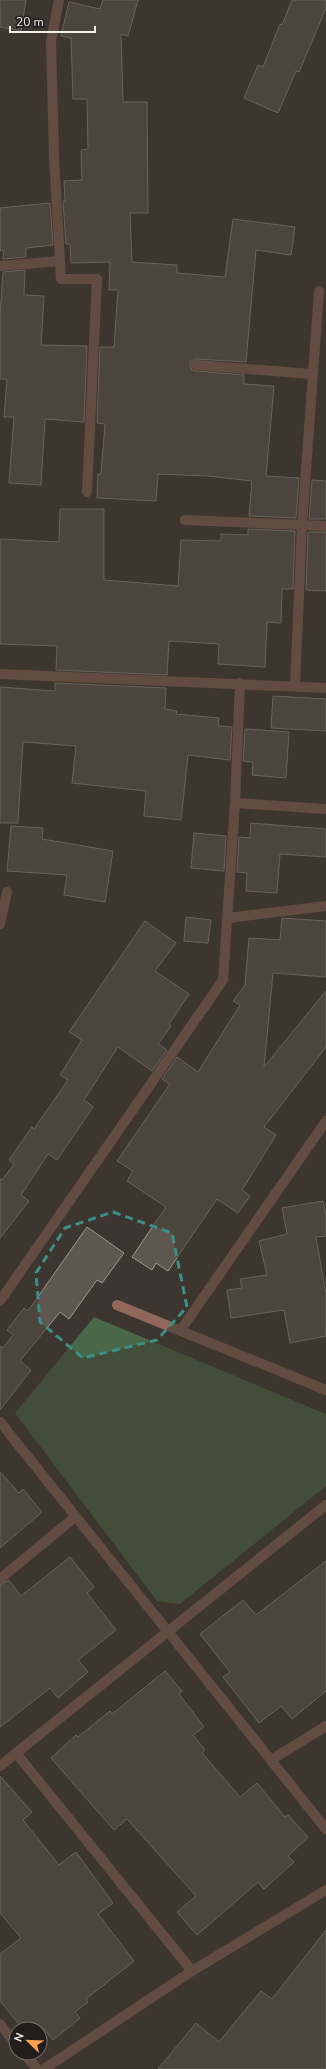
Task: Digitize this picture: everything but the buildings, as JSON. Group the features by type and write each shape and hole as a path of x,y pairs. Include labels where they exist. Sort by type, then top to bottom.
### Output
{"street":[{"path":"59,0 51,41 54,157 61,279 97,279 87,492"},
{"path":"0,266 60,260"},
{"path":"295,686 302,525 319,291"},
{"path":"196,365 312,374"},
{"path":"185,520 326,526"},
{"path":"0,674 326,688"},
{"path":"0,1301 223,980 235,803 240,684"},
{"path":"235,803 326,809"},
{"path":"0,924 7,892"},
{"path":"228,918 326,906"},
{"path":"180,1331 326,1121"},
{"path":"117,1305 326,1390"},
{"path":"0,1422 326,1829"},
{"path":"0,1766 326,1505"},
{"path":"0,1579 75,1517"},
{"path":"271,1760 326,1726"},
{"path":"16,1753 192,1971"},
{"path":"44,2069 192,1971 326,1890"},
{"path":"0,2024 8,2034"},
{"path":"30,2061 37,2069"}],"highlighted area":[{"path":"113,1212 172,1233 187,1307 157,1340 83,1358 40,1322 36,1273 65,1228"}],"green space":[{"path":"94,1317 326,1414 326,1486 180,1604 157,1601 15,1413"}]}
